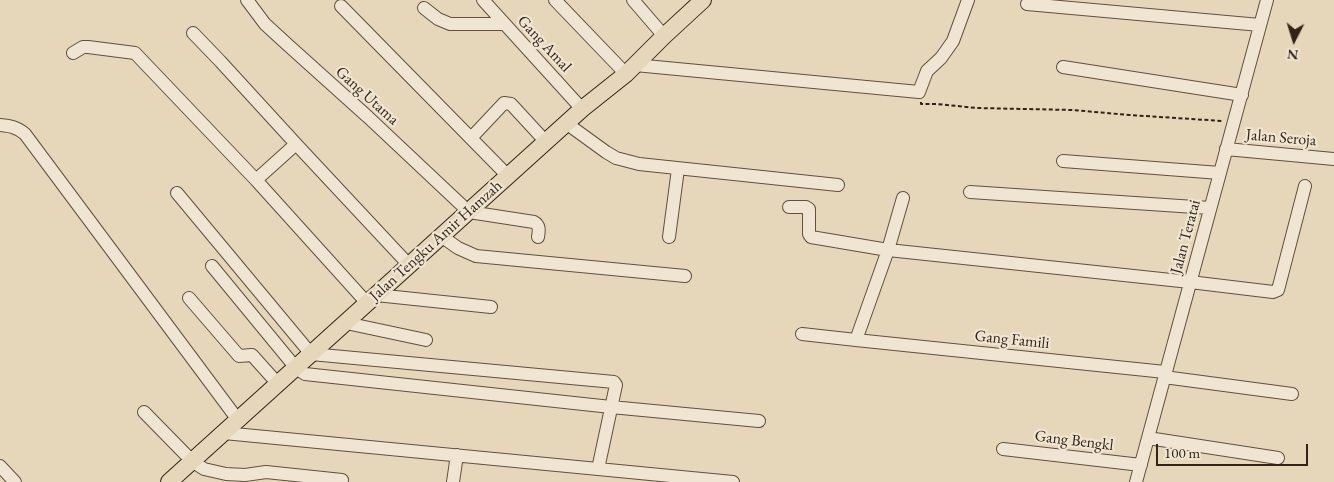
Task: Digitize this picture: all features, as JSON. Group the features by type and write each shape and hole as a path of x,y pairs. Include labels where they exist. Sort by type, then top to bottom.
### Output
{"main road":[{"name":"Jalan Tengku Amir Hamzah","path":"169,482 566,123 630,70 703,0"}],"street":[{"name":"Gang Utama","path":"247,0 265,24 288,46 368,117 469,212"},
{"name":"Gang Amal","path":"483,0 582,109"},
{"path":"555,0 630,70 919,92 927,71 941,58 953,41 968,0"},
{"path":"632,0 664,36"},
{"name":"Jalan Teratai","path":"1136,482 1267,0"},
{"path":"1027,4 1260,25"},
{"path":"341,6 508,176"},
{"path":"424,8 438,19 450,24 504,24"},
{"path":"194,33 409,265"},
{"path":"73,53 88,46 135,53 372,299 490,307"},
{"path":"1063,67 1242,95"},
{"path":"471,138 504,104 508,103 546,142"},
{"path":"566,123 616,158 639,164 838,185"},
{"path":"0,125 14,126 25,134 238,420"},
{"path":"256,180 296,144"},
{"name":"Jalan Seroja","path":"1226,149 1334,159"},
{"path":"1063,161 1220,174"},
{"path":"669,237 678,169"},
{"path":"789,207 806,207 809,209 809,234 811,236 888,250 1273,292 1278,290 1305,186"},
{"path":"970,192 1210,208"},
{"path":"177,193 310,354 614,382 616,384 598,469"},
{"path":"856,340 888,250 903,198"},
{"path":"469,212 534,222 539,226 538,237"},
{"path":"441,236 458,248 476,256 685,276"},
{"path":"212,266 296,368 304,374 611,407 759,420"},
{"path":"188,298 239,356 252,355 278,384"},
{"path":"346,323 426,340"},
{"name":"Gang Famili","path":"802,334 1165,374 1292,394"},
{"path":"144,412 192,461 204,469 226,474 245,475 266,472 342,480"},
{"path":"224,433 733,482"},
{"path":"1148,438 1278,458"},
{"name":"Gang Bengkl","path":"1003,449 1141,465"},
{"path":"453,482 456,455"},
{"path":"0,466 15,482"}],"path":[{"path":"919,92 922,97 922,104 977,108 1073,110 1129,116 1234,122"}]}
